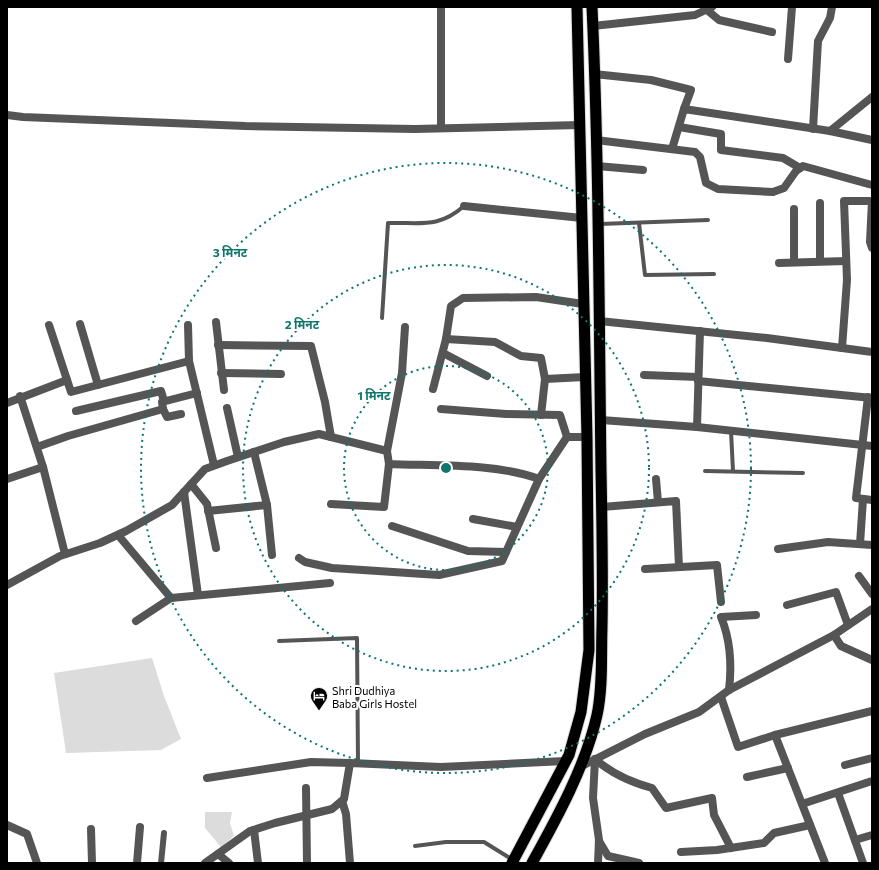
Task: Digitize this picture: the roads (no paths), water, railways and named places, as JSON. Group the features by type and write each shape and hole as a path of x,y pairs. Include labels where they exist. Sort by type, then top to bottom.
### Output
{"highway":[{"path":"512,862 565,761 581,712 589,650 587,437 577,7"},
{"path":"532,863 580,767 597,714 601,673 601,420 597,166 592,7"}],"street":[{"path":"440,7 441,128"},
{"path":"788,59 792,7"},
{"path":"813,129 818,40 830,18 832,7"},
{"path":"593,26 695,15 710,8 719,20 772,32"},
{"path":"594,74 651,80 691,90 672,149"},
{"path":"830,131 872,97"},
{"path":"684,108 830,131 872,140"},
{"path":"7,115 23,117 245,126 441,128 580,125"},
{"path":"679,127 721,134 721,150 783,158 800,168"},
{"path":"596,140 695,152 700,157 706,183 718,189 773,192 784,188 796,171 803,166 872,185"},
{"path":"597,166 643,170"},
{"path":"842,348 847,280 844,201 872,201 870,242 872,248"},
{"path":"820,203 820,262"},
{"path":"464,206 582,218"},
{"path":"794,209 794,262"},
{"path":"779,263 846,261"},
{"path":"434,389 446,339 451,306 463,298 536,297 584,304"},
{"path":"599,321 700,331 872,352"},
{"path":"216,322 224,390"},
{"path":"80,324 98,385"},
{"path":"49,325 71,392 189,361"},
{"path":"188,325 189,361 214,465"},
{"path":"331,504 384,506 389,464 387,451 402,373 405,327"},
{"path":"697,427 700,331"},
{"path":"446,339 495,342 521,356 541,358 544,379 541,415"},
{"path":"218,345 311,346 325,402 331,437"},
{"path":"443,353 487,376"},
{"path":"221,373 280,374"},
{"path":"644,375 698,379 870,398 862,445 856,498 872,500"},
{"path":"544,379 585,377"},
{"path":"7,403 20,396 67,380"},
{"path":"76,411 161,391 167,417 181,414"},
{"path":"36,447 197,393"},
{"path":"20,396 43,467 65,554"},
{"path":"227,408 238,457"},
{"path":"441,409 506,414 560,415 567,437"},
{"path":"601,420 697,427 872,446"},
{"path":"7,585 65,554 100,543 118,535 172,504 205,469 214,465 284,442 318,434 387,451"},
{"path":"567,437 587,437"},
{"path":"299,558 305,562 332,568 439,575 502,561 539,479 567,437"},
{"path":"254,452 267,505 272,555"},
{"path":"389,464 471,468 523,473 539,479"},
{"path":"7,479 43,467"},
{"path":"656,479 658,502"},
{"path":"191,484 207,504 216,548"},
{"path":"184,492 198,595"},
{"path":"860,544 863,499"},
{"path":"602,507 676,501 679,567"},
{"path":"208,511 267,505"},
{"path":"473,519 517,527"},
{"path":"392,526 468,551 506,552"},
{"path":"118,535 171,598"},
{"path":"778,549 828,542 872,545"},
{"path":"646,569 716,565 720,602"},
{"path":"859,576 872,594"},
{"path":"136,621 171,598 330,583"},
{"path":"787,605 836,592 848,625"},
{"path":"580,767 645,734 698,712 729,690 834,635 872,608"},
{"path":"729,690 732,663 726,630 721,617 756,615"},
{"path":"834,635 841,646 872,660"},
{"path":"721,697 738,747 775,735 872,711"},
{"path":"775,735 825,863"},
{"path":"845,765 872,758"},
{"path":"595,759 594,798 599,840 598,863"},
{"path":"595,759 609,771 632,782 652,788 666,808 712,798 714,815 731,848"},
{"path":"207,778 311,762 441,767 565,761"},
{"path":"205,863 254,830 332,809 342,801 354,763"},
{"path":"747,777 788,768"},
{"path":"802,804 872,781"},
{"path":"306,788 308,863"},
{"path":"838,793 863,863"},
{"path":"342,801 346,814 350,863"},
{"path":"7,825 27,834 37,863"},
{"path":"681,852 731,848 764,843 774,833 810,826"},
{"path":"137,863 140,827"},
{"path":"91,830 92,863"},
{"path":"254,830 258,863"},
{"path":"161,863 164,833"},
{"path":"854,840 872,835"},
{"path":"599,840 608,856 639,863"},
{"path":"218,854 229,863"}],"lane":[{"path":"382,318 388,223 424,223 442,221 453,216 464,206"},
{"path":"598,225 708,220"},
{"path":"639,223 645,275 714,274"},
{"path":"731,431 733,471"},
{"path":"705,471 803,472"},
{"path":"279,640 357,638 354,763"},
{"path":"415,846 446,842 484,842 512,862"}],"place":[{"name":"Shri Dudhiya Baba Girls Hostel","path":"319,711"}]}
